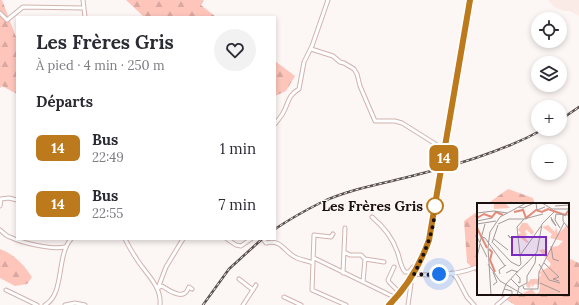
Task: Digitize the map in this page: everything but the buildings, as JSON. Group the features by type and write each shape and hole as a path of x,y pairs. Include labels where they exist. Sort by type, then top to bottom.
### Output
{"main road":[{"path":"389,305 414,274 429,240 470,0"}],"street":[{"path":"83,0 85,16"},
{"path":"276,123 283,113 288,99 299,89 304,62 311,49 328,0"},
{"path":"0,13 7,20 23,7 84,8"},
{"path":"311,49 333,56 340,62 354,69 375,121 395,121 402,123 445,150"},
{"path":"0,206 1,199 9,198 16,200"},
{"path":"372,217 384,227 392,239 397,250 402,269 405,272 409,272 413,267 416,268"},
{"path":"344,273 346,228"},
{"path":"0,230 9,237 16,239"},
{"path":"333,234 331,238 314,235 312,290 346,305"},
{"path":"20,240 48,248 58,249 65,247"},
{"path":"45,305 51,300 55,292 60,277 65,247 69,240"},
{"path":"126,240 136,258 158,288 161,300 160,305"},
{"path":"158,288 166,267 182,240"},
{"path":"228,240 236,245 241,246 250,240"},
{"path":"264,240 266,243 274,241 297,258 313,263"},
{"path":"344,252 350,255 361,256 365,259 384,262"},
{"path":"314,258 396,298"},
{"path":"363,282 365,259"},
{"path":"394,267 388,280 400,293"},
{"path":"414,274 426,275 452,273 467,271 477,267"},
{"path":"452,273 457,278 467,297 474,305"},
{"path":"239,279 253,290"},
{"path":"408,282 411,284 408,305"},
{"path":"243,305 256,285"},
{"path":"158,288 162,286 172,292 182,295 185,294 189,287 192,289"},
{"path":"6,290 37,305"},
{"path":"497,305 509,295"},
{"path":"284,297 301,305"},
{"path":"65,305 75,303 85,305"}],"shaded area":[{"path":"548,0 579,0 579,16 570,11 564,11 554,7"}],"green space":[{"path":"0,0 2,0 16,37 16,93 2,86 0,88"},
{"path":"126,0 204,0 201,5 215,16 143,16"},
{"path":"276,62 295,76 286,91 276,96"},
{"path":"508,189 533,198 535,203 488,203"},
{"path":"477,212 477,274 467,262 464,221"},
{"path":"0,249 14,257 26,268 32,277 27,284 15,286 0,278"},
{"path":"569,258 579,263 579,305 515,305 500,295 569,295"}],"railway":[{"path":"567,115 579,107"},
{"path":"276,228 304,211 342,194 458,164 493,152 531,136"},
{"path":"203,305 229,269 261,240"}],"bus line":[{"name":"14","path":"389,305 401,292 420,261 432,229 470,0"}],"place":[{"name":"Les Frères Gris","path":"435,206"}],"route":[{"path":"435,206 429,240 414,274 439,274"}]}
